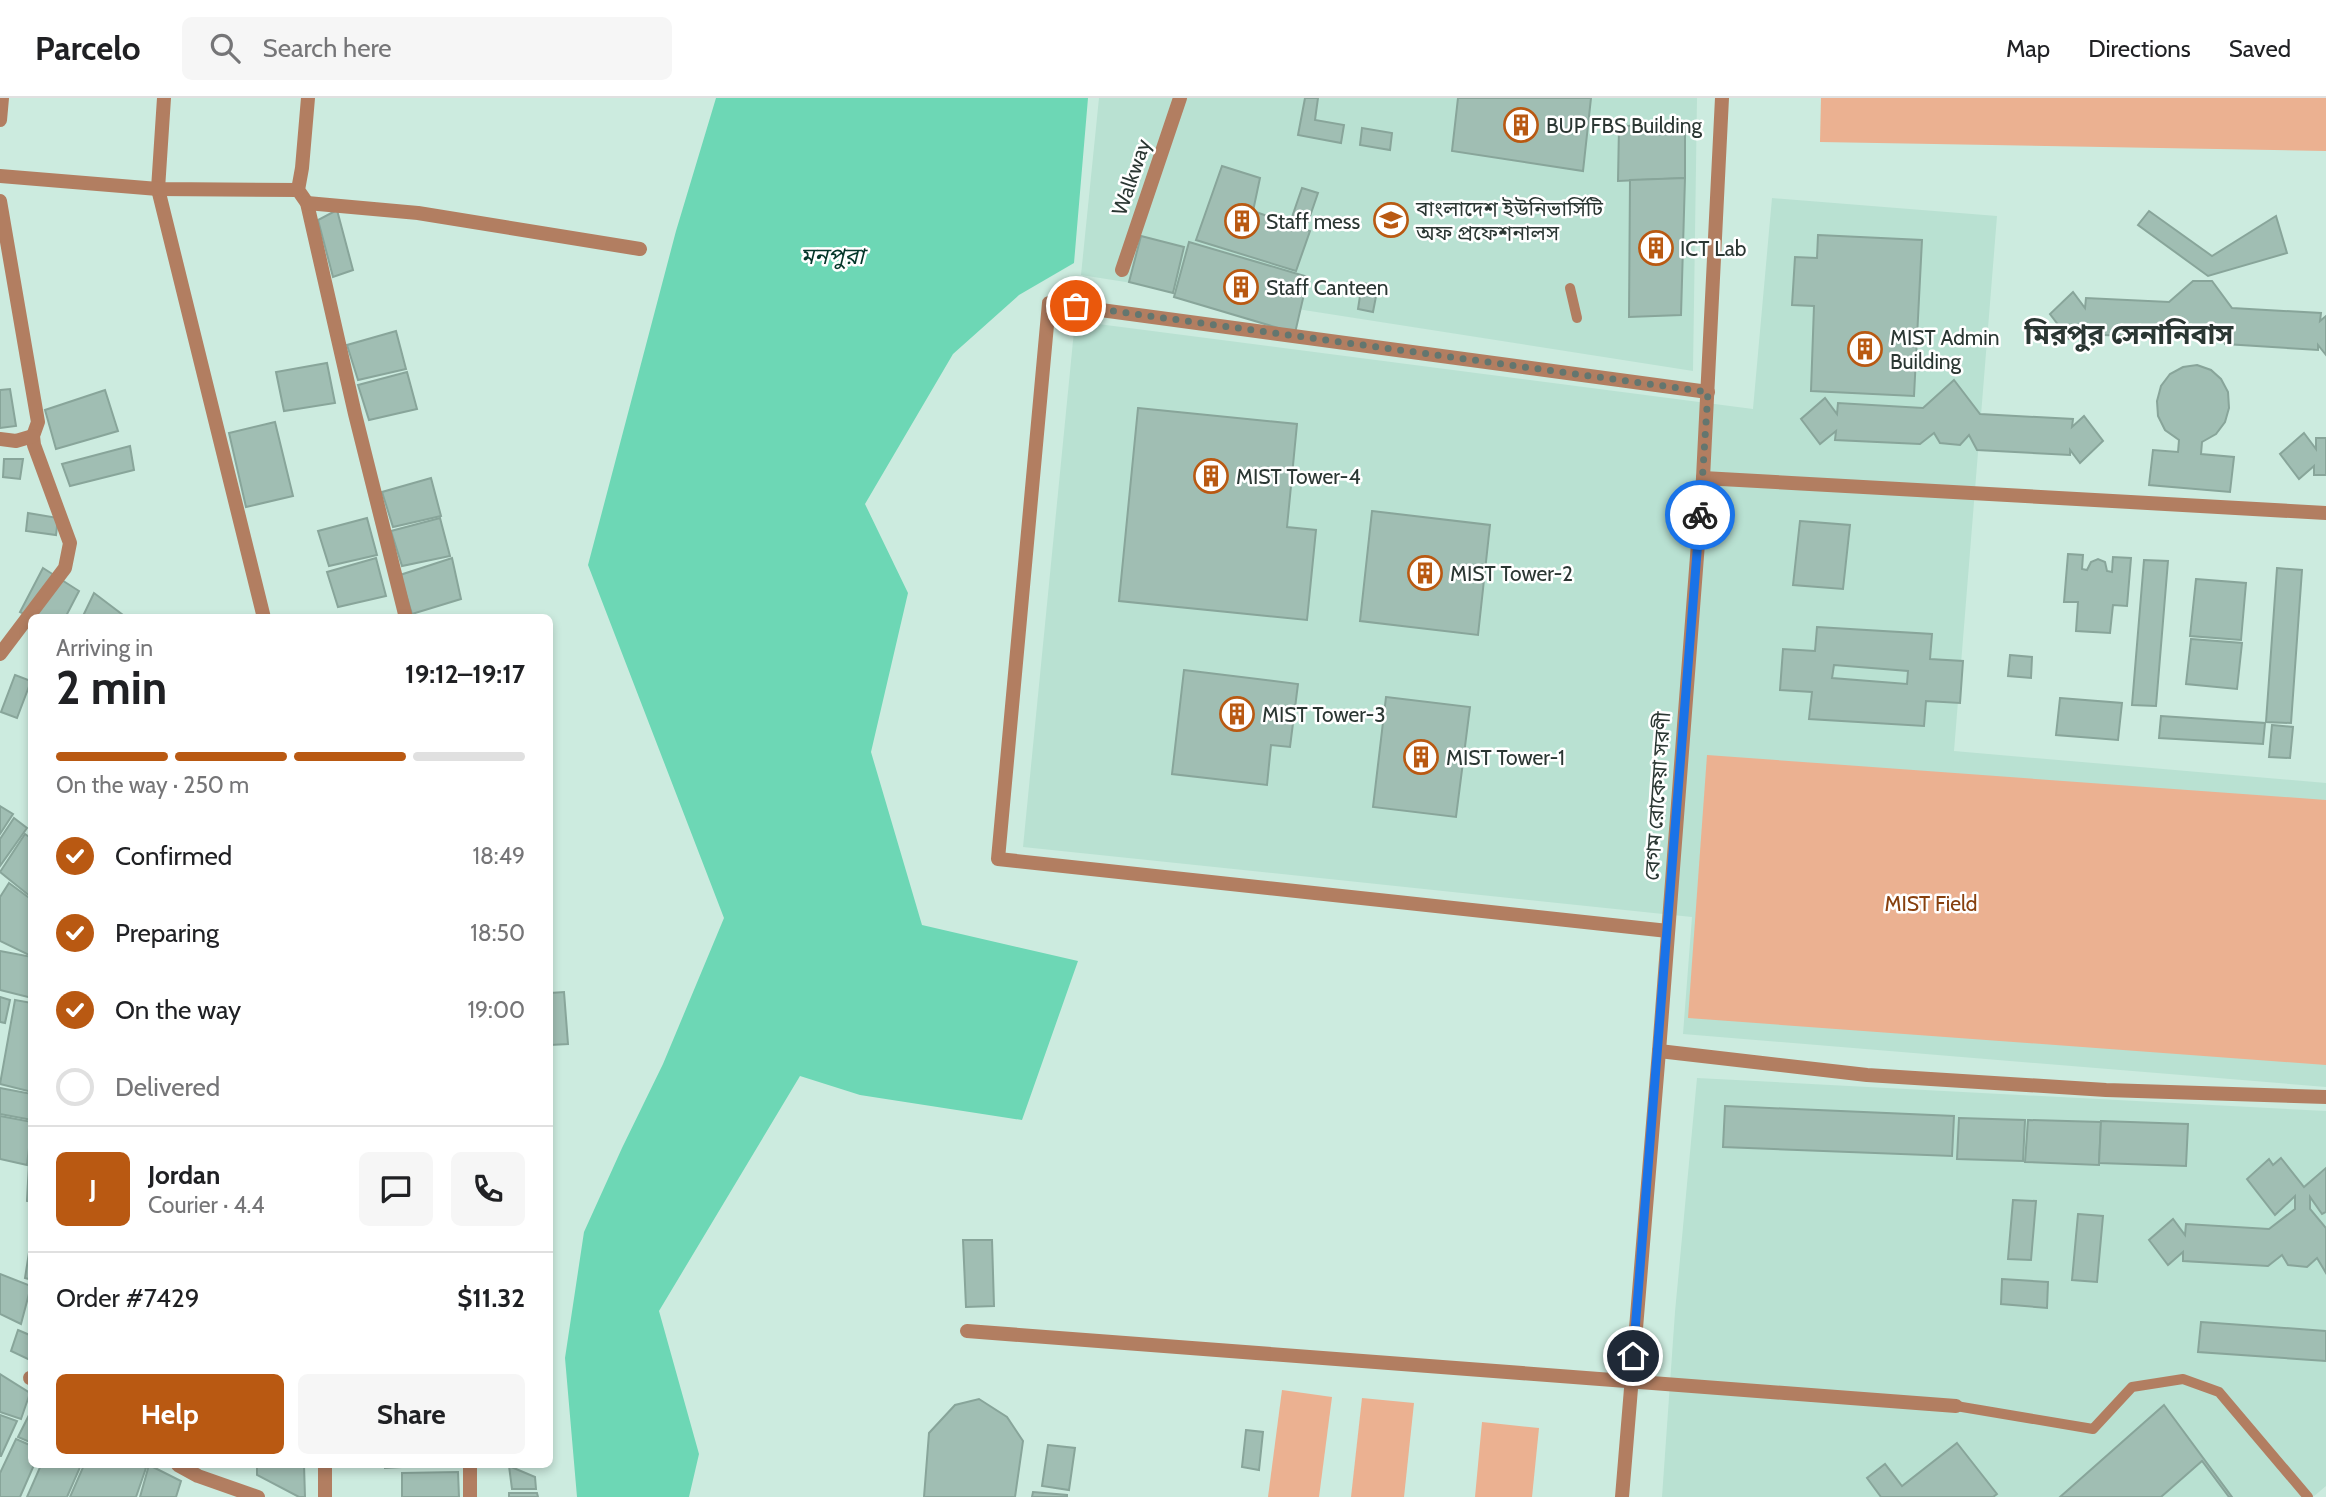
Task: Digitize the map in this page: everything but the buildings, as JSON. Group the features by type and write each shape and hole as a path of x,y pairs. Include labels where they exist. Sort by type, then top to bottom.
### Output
{"street":[{"path":"0,120 2,98"},
{"path":"164,98 158,188 263,614"},
{"path":"308,98 298,190 307,203 355,414 405,614"},
{"name":"Walkway","path":"1122,270 1180,98"},
{"name":"বেগম রোকেয়া সরণী","path":"1622,1497 1703,478 1722,98"},
{"path":"0,176 158,188 298,190"},
{"path":"0,201 38,422 33,436 34,445 70,543 65,568 30,614"},
{"path":"307,203 418,213 640,249"},
{"path":"1668,931 999,859 1049,303 1708,392"},
{"path":"0,439 16,441 33,436"},
{"path":"1703,478 2326,513"},
{"path":"0,654 28,617"},
{"path":"1659,1051 1867,1075 2106,1090 2326,1097"},
{"path":"967,1331 1956,1406"},
{"path":"183,1468 198,1476 258,1497"},
{"path":"325,1468 325,1497"},
{"path":"470,1468 470,1497"}],"lane":[{"path":"1570,288 1577,318"},
{"path":"1956,1406 2093,1429 2132,1387 2183,1379 2219,1392 2308,1497"}],"shaded area":[{"name":"বাংলাদেশ ইউনিভার্সিটি অফ প্রফেশনালস","path":"1099,98 1697,98 1693,371 1081,275"},
{"path":"1772,198 1997,216 1954,751 2326,783 2326,1087 1683,1034 1692,917 1023,847 1075,321 1753,409"},
{"path":"1697,1078 2326,1111 2326,1486 2313,1497 1662,1497 1675,1312"}],"green space":[{"path":"1821,98 2326,98 2326,151 1820,142"},
{"name":"MIST Field","path":"1707,755 2326,800 2326,1065 1688,1018"},
{"path":"1282,1390 1332,1397 1319,1497 1268,1497"},
{"path":"1362,1398 1414,1403 1404,1497 1351,1497"},
{"path":"1482,1422 1539,1428 1532,1497 1475,1497"}],"water":[{"name":"মনপুরা","path":"716,98 1088,98 1074,263 1019,295 953,354 865,504 908,593 871,752 922,925 1078,961 1022,1120 860,1095 800,1076 659,1311 699,1454 689,1497 577,1497 565,1358 584,1232 663,1064 724,918 588,565 676,231"}],"way so far":[{"path":"1076,306 1708,392 1700,515"}],"place":[{"name":"BUP FBS Building","path":"1521,125"},
{"name":"বাংলাদেশ ইউনিভার্সিটি অফ প্রফেশনালস","path":"1391,220"},
{"name":"Staff mess","path":"1242,221"},
{"name":"ICT Lab","path":"1656,248"},
{"name":"Staff Canteen","path":"1241,287"},
{"name":"MIST Admin Building","path":"1865,349"},
{"name":"MIST Tower-4","path":"1211,476"},
{"name":"MIST Tower-2","path":"1425,573"},
{"name":"MIST Tower-3","path":"1237,714"},
{"name":"MIST Tower-1","path":"1421,757"}],"district":[{"name":"মিরপুর সেনানিবাস","path":"2129,334"}],"route":[{"path":"1633,1356 1700,515"}]}
